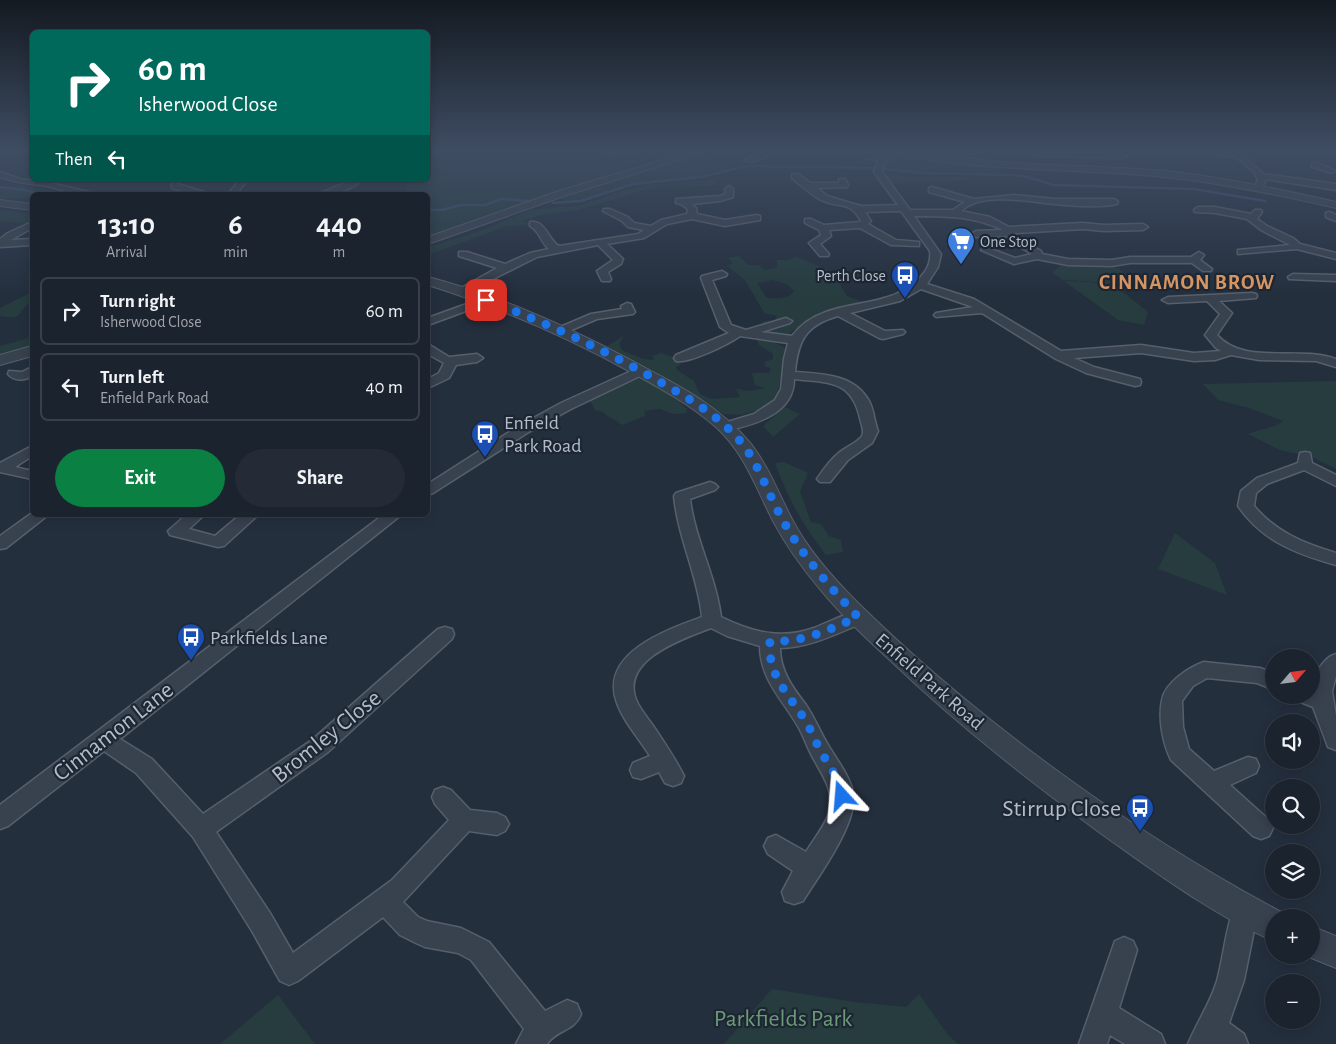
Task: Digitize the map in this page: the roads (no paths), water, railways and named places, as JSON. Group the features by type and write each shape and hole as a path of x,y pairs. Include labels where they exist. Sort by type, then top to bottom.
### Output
{"street":[{"path":"430,240 550,198"},
{"path":"692,216 692,208 681,202 725,198"},
{"path":"824,198 860,209 955,213 992,220 1035,252 1037,256"},
{"path":"726,428 758,418 770,411 787,394 794,340 800,332 826,316 890,300 907,293 919,286 927,278 936,254 896,198"},
{"path":"964,198 972,201"},
{"path":"955,213 959,208 972,201 998,198 1030,198 1058,209 1115,201"},
{"path":"1303,198 1336,205"},
{"path":"0,203 30,207"},
{"path":"860,209 866,222 862,225"},
{"path":"1192,210 1215,210 1255,215 1251,219 1297,246 1336,256"},
{"path":"607,215 618,216 625,219 631,225 653,229"},
{"path":"461,291 527,258 558,250 641,236 664,222 692,216 725,222 744,218 757,218"},
{"path":"808,221 823,228 862,225 894,243 916,244"},
{"path":"539,225 548,242 558,250"},
{"path":"0,244 30,226"},
{"path":"965,232 976,234 1083,226 1104,228 1146,226"},
{"path":"823,228 826,236 814,243 824,254"},
{"path":"0,230 20,231"},
{"path":"0,244 30,242"},
{"path":"600,242 618,259 617,262 602,271 606,280"},
{"path":"1242,252 1281,250 1297,246"},
{"path":"986,250 1000,260 1017,261 1037,256 1068,262 1112,263 1130,260 1197,258 1207,269"},
{"path":"462,253 506,268"},
{"path":"722,274 706,278 726,327 742,332 794,340"},
{"path":"1293,277 1336,278"},
{"name":"Enfield Park Road","path":"430,282 486,300 562,330 692,400 726,428 746,450 755,464 784,523 801,550 837,594 858,617 932,686 1035,769 1136,842 1210,890 1265,920"},
{"path":"919,286 970,301 1060,356 1090,370 1135,382"},
{"path":"1168,300 1252,296"},
{"path":"1211,298 1226,313 1211,335 1216,344 1233,351 1264,358 1317,354 1334,363"},
{"path":"430,321 486,300"},
{"path":"562,330 596,316 629,312 627,306"},
{"path":"940,315 985,309"},
{"path":"840,312 881,339 899,332"},
{"path":"954,313 968,323"},
{"path":"680,358 742,332 786,321"},
{"path":"1060,356 1141,349 1194,357 1214,356 1233,351"},
{"path":"430,350 441,358 451,362 477,358"},
{"path":"0,360 30,351"},
{"path":"430,383 444,375 451,362"},
{"path":"430,489 522,430 566,406 640,371"},
{"path":"789,376 848,380 863,402 870,431 867,440 843,457 824,479"},
{"path":"30,451 3,468 30,475"},
{"path":"1336,481 1305,461 1262,482 1249,491 1246,506 1258,523 1278,538 1302,549 1336,559"},
{"path":"710,487 682,496 690,540 709,594 712,621"},
{"path":"0,544 37,517"},
{"path":"194,517 176,531 218,542 248,517"},
{"name":"Cinnamon Lane","path":"0,819 389,517"},
{"path":"641,770 668,768 631,710 625,696 623,684 634,662 652,646 712,621 742,635 770,641 789,641 806,638 858,617"},
{"name":"Bromley Close","path":"201,829 320,746 445,635"},
{"path":"770,641 769,658 776,678 806,722 841,788 841,816 828,841 794,892"},
{"path":"1320,688 1326,673 1336,661"},
{"path":"1261,828 1179,754 1172,727 1172,699 1186,681 1204,670 1265,678"},
{"path":"1316,704 1336,741"},
{"path":"103,739 144,766 201,829 261,922 289,972 387,900 416,874 464,820"},
{"path":"1212,783 1248,766"},
{"path":"443,797 464,820 497,824"},
{"path":"776,846 809,868"},
{"path":"387,900 396,913 410,926 425,934 461,941 480,951 536,1036 567,1014"},
{"path":"1216,1039 1223,1006 1233,974 1245,910"},
{"path":"1320,946 1336,952"},
{"path":"1093,1044 1124,950"},
{"path":"1103,1014 1151,1044"}],"waterway":[{"path":"553,203 581,201 591,198"},
{"path":"1246,198 1265,201"},
{"path":"430,210 442,210 460,205 485,205 501,199 528,201"}],"place":[{"name":"One Stop","path":"961,265"},
{"name":"Perth Close","path":"905,299"},
{"name":"Enfield Park Road","path":"485,458"},
{"name":"Parkfields Lane","path":"191,661"},
{"name":"Stirrup Close","path":"1140,832"}],"district":[{"name":"CINNAMON BROW","path":"1187,282"}],"park label":[{"name":"Parkfields Park","path":"783,1018"}]}
